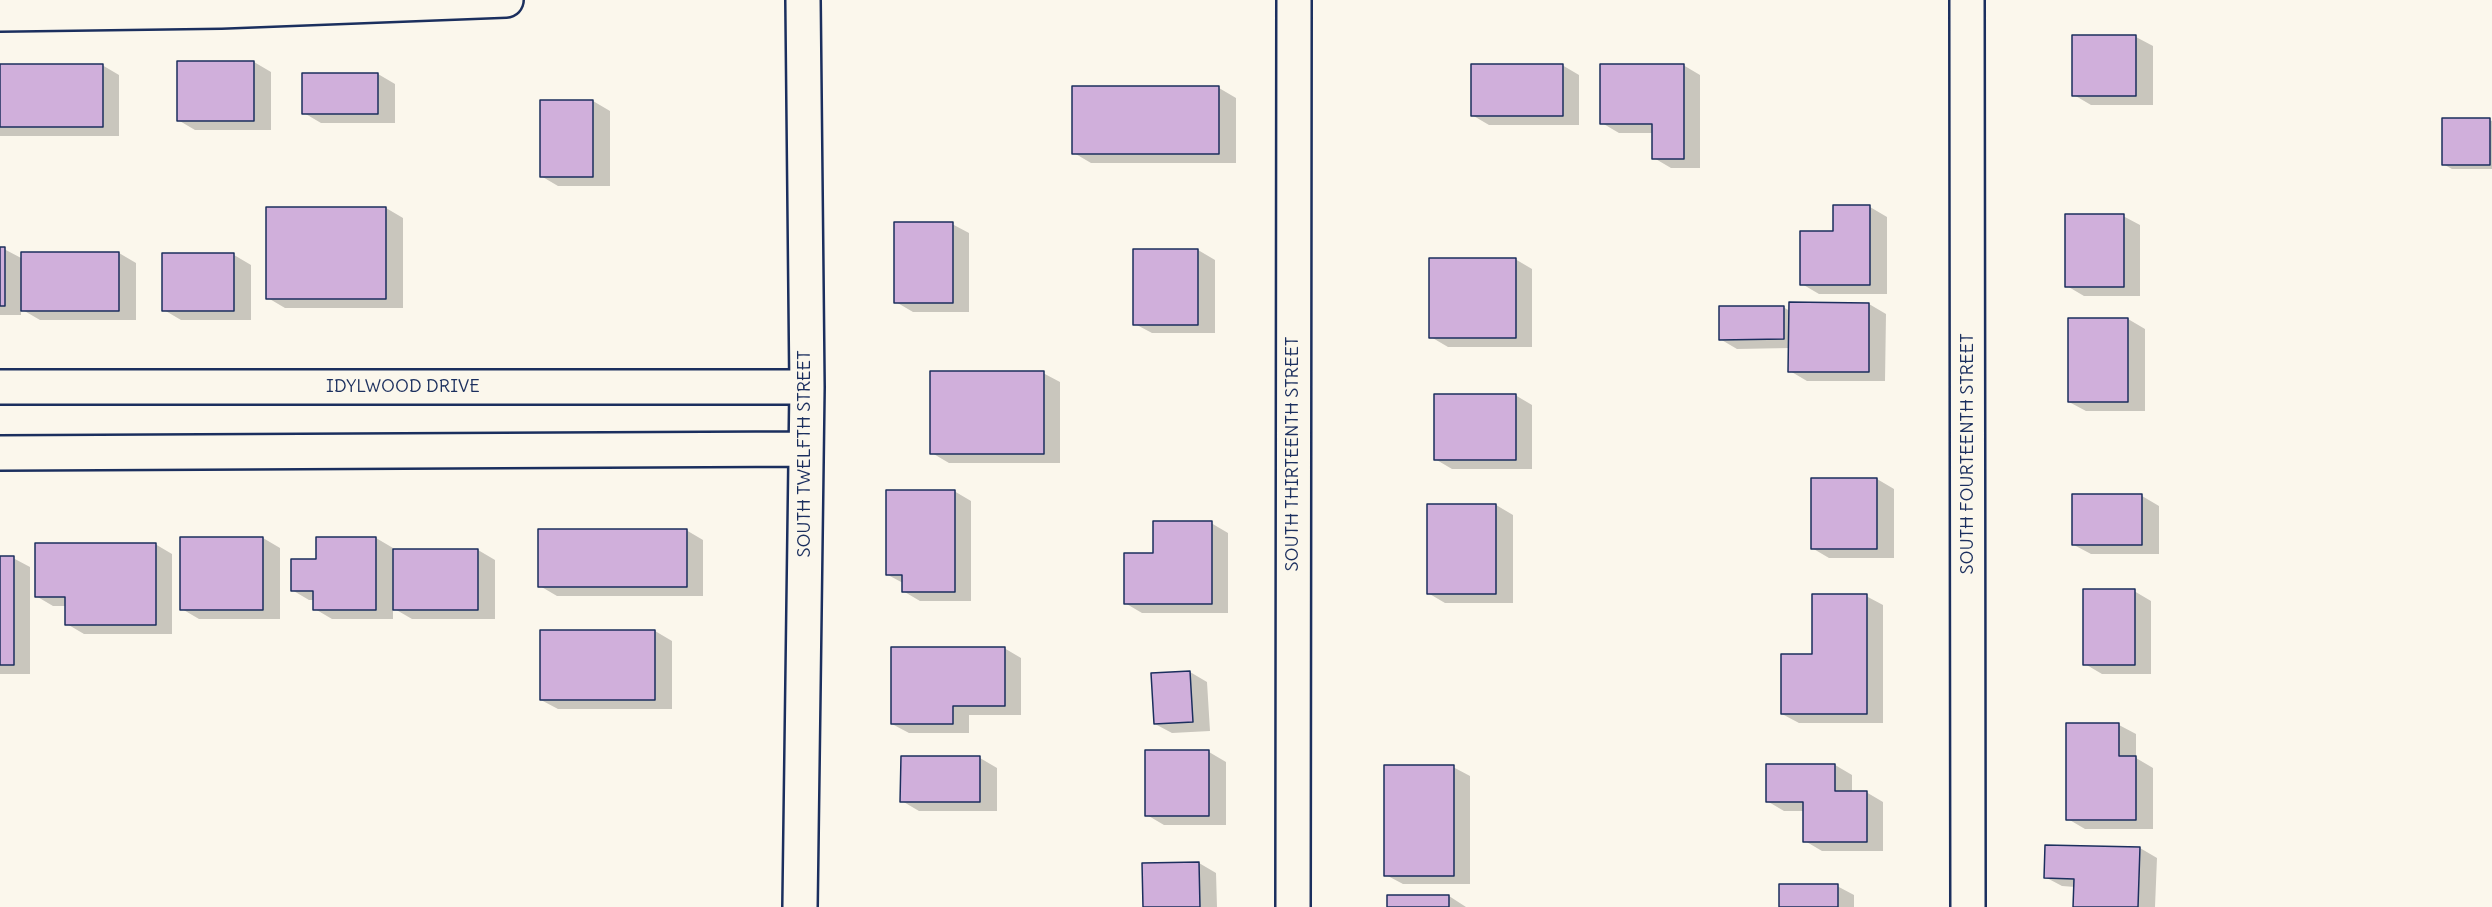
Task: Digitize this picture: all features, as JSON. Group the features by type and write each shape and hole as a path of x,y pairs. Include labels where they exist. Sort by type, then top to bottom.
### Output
{"street":[{"path":"0,15 221,6 506,0"},
{"name":"SOUTH TWELFTH STREET","path":"800,907 807,387 803,0"},
{"name":"SOUTH THIRTEENTH STREET","path":"1293,0 1293,907"},
{"name":"SOUTH FOURTEENTH STREET","path":"1967,0 1968,907"},
{"name":"IDYLWOOD DRIVE","path":"0,387 807,387"},
{"path":"0,453 806,449"}],"building":[{"path":"2072,35 2136,35 2136,96 2072,96"},
{"path":"177,61 254,61 254,121 177,121"},
{"path":"0,64 103,64 103,127 0,127"},
{"path":"1471,64 1563,64 1563,116 1471,116"},
{"path":"1600,64 1684,64 1684,159 1652,159 1652,124 1600,124"},
{"path":"302,73 378,73 378,114 302,114"},
{"path":"1072,86 1219,86 1219,154 1072,154"},
{"path":"540,100 593,100 593,177 540,177"},
{"path":"2442,118 2490,118 2490,165 2442,165"},
{"path":"1833,205 1870,205 1870,285 1800,285 1800,231 1833,231"},
{"path":"266,207 386,207 386,299 266,299"},
{"path":"2065,214 2124,214 2124,287 2065,287"},
{"path":"894,222 953,222 953,303 894,303"},
{"path":"0,247 5,247 5,306 0,306"},
{"path":"1133,249 1198,249 1198,325 1133,325"},
{"path":"21,252 119,252 119,311 21,311"},
{"path":"162,253 234,253 234,311 162,311"},
{"path":"1429,258 1516,258 1516,338 1429,338"},
{"path":"1789,302 1869,303 1869,372 1788,372"},
{"path":"1719,306 1784,306 1784,339 1719,340"},
{"path":"2068,318 2128,318 2128,402 2068,402"},
{"path":"930,371 1044,371 1044,454 930,454"},
{"path":"1434,394 1516,394 1516,460 1434,460"},
{"path":"1811,478 1877,478 1877,549 1811,549"},
{"path":"886,490 955,490 955,592 902,592 902,575 886,575"},
{"path":"2072,494 2142,494 2142,545 2072,545"},
{"path":"1427,504 1496,504 1496,594 1427,594"},
{"path":"1153,521 1212,521 1212,604 1124,604 1124,553 1153,553"},
{"path":"538,529 687,529 687,587 538,587"},
{"path":"180,537 263,537 263,610 180,610"},
{"path":"316,537 376,537 376,610 313,610 313,591 291,591 291,559 316,559"},
{"path":"35,543 156,543 156,625 65,625 65,597 35,597"},
{"path":"393,549 478,549 478,610 393,610"},
{"path":"0,556 14,556 14,665 0,665"},
{"path":"2083,589 2135,589 2135,665 2083,665"},
{"path":"1812,594 1867,594 1867,714 1781,714 1781,654 1812,654"},
{"path":"540,630 655,630 655,700 540,700"},
{"path":"891,647 1005,647 1005,706 953,706 953,724 891,724"},
{"path":"1190,671 1193,722 1154,724 1151,673"},
{"path":"2066,723 2119,723 2119,756 2136,756 2136,820 2066,820"},
{"path":"1145,750 1209,750 1209,816 1145,816"},
{"path":"901,756 980,756 980,802 900,802"},
{"path":"1766,764 1835,764 1835,791 1867,791 1867,842 1803,842 1803,802 1766,802"},
{"path":"1384,765 1454,765 1454,876 1384,876"},
{"path":"2045,845 2140,847 2138,907 2073,907 2074,879 2044,878"},
{"path":"1199,862 1200,907 1143,907 1142,863"},
{"path":"1779,884 1838,884 1838,907 1779,907"},
{"path":"1387,895 1449,895 1449,907 1387,907"}]}
